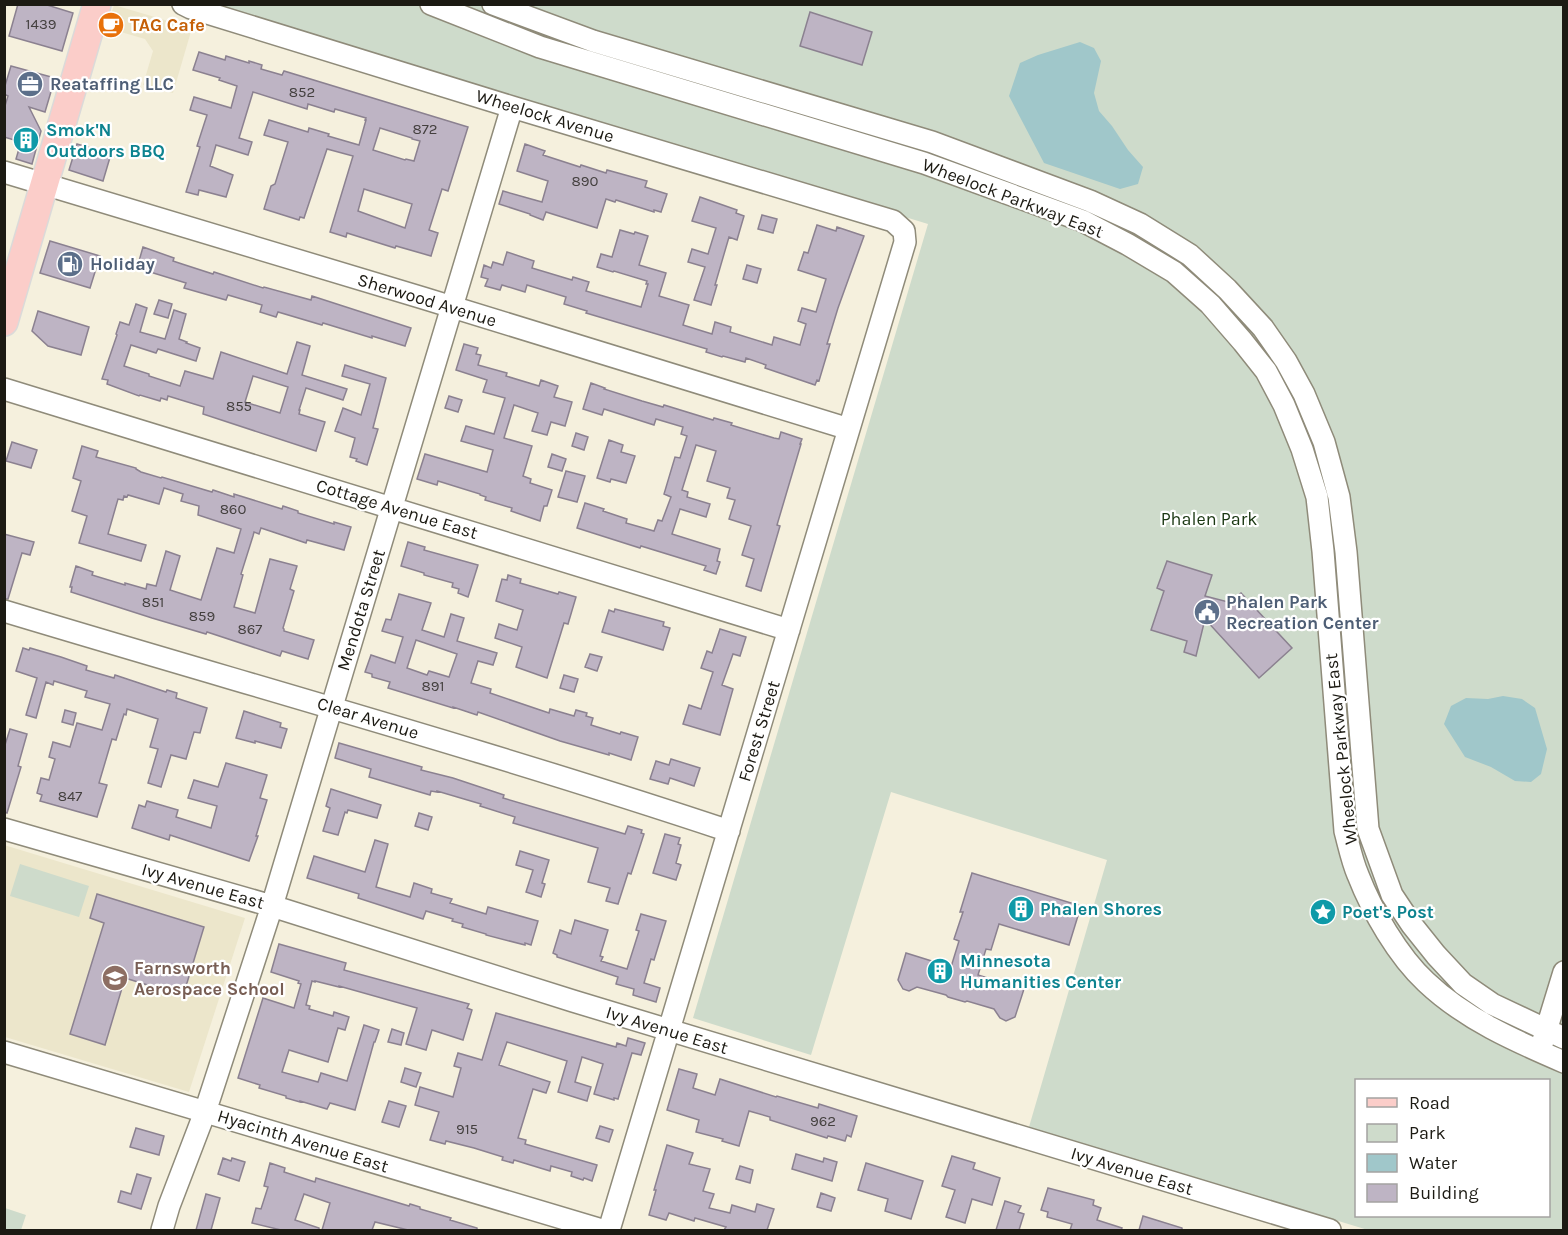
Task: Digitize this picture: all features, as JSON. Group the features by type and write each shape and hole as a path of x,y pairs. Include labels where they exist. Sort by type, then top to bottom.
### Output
{"main road":[{"path":"4,322 98,4"}],"street":[{"name":"Wheelock Avenue","path":"183,4 512,107 893,221 904,231"},
{"name":"Wheelock Parkway East","path":"431,4 540,47 924,163 1083,221 1174,272 1210,304 1266,371 1284,405 1302,448 1317,497 1345,831 1357,874 1373,909 1398,949 1425,981 1455,1006 1493,1029 1540,1052 1563,1058"},
{"name":"Wheelock Parkway East","path":"493,4 593,41 932,142 1090,201 1140,224 1190,255 1227,289 1263,328 1286,361 1304,394 1324,442 1339,497 1346,552 1368,829 1392,896 1436,955 1463,984 1492,1004 1555,1034"},
{"path":"782,121 786,99"},
{"name":"Mendota Street","path":"162,1230 205,1112 272,906 512,107"},
{"path":"885,151 892,130"},
{"name":"Sherwood Avenue","path":"4,172 849,429"},
{"name":"Forest Street","path":"609,1230 905,242 904,231"},
{"name":"Cottage Avenue East","path":"4,390 789,630"},
{"name":"Clear Avenue","path":"4,611 635,799 729,831"},
{"name":"Ivy Avenue East","path":"4,829 272,906 573,1001 1330,1230"},
{"path":"1540,1052 1555,1034 1563,972"},
{"name":"Hyacinth Avenue East","path":"4,1052 602,1230"}],"shaded area":[{"path":"114,5 192,28 173,93 143,85 153,51 145,39 107,28"},
{"name":"Farnsworth Aerospace School","path":"4,845 245,918 189,1092 5,1037"}],"green space":[{"name":"Phalen Park","path":"213,5 1563,5 1563,1230 1368,1230 1029,1127 1107,860 891,792 811,1055 693,1018 928,224"},
{"path":"20,864 89,886 79,917 10,896"},
{"path":"5,1208 26,1215 21,1230 5,1230"}],"water":[{"path":"1080,42 1094,48 1101,61 1094,93 1099,111 1143,167 1138,184 1120,189 1044,163 1009,96 1020,63"},
{"path":"1503,696 1522,699 1535,708 1547,749 1541,774 1531,782 1515,781 1491,767 1465,757 1444,724 1451,706 1466,698 1488,699"}],"building":[{"path":"18,4 44,4 73,13 62,51 9,36"},
{"path":"810,12 872,32 862,65 800,46"},
{"path":"199,52 225,60 226,56 262,65 261,69 282,75 284,71 468,127 448,191 442,189 429,230 438,233 431,256 347,233 346,237 330,232 353,156 327,149 304,218 300,217 299,220 264,209 271,186 275,184 288,142 264,135 269,120 308,132 309,128 359,145 366,118 335,109 334,112 308,104 307,109 253,92 239,138 252,142 248,155 216,145 210,166 233,175 226,197 199,190 198,195 186,192 207,115 190,110 194,97 231,108 237,86 193,70","holes":["380,128 420,141 414,161 373,150","364,189 412,204 405,228 358,211"]},
{"path":"11,66 55,78 45,112 29,107 41,131 32,164 16,159 21,142 4,137 4,109 8,96 4,94 4,89"},
{"path":"77,144 111,154 103,181 69,170"},
{"path":"525,144 545,151 543,155 580,167 581,165 606,173 607,170 647,181 645,187 667,194 661,212 606,199 597,228 546,212 543,220 499,204 503,191 542,202 548,181 517,171"},
{"path":"700,197 737,210 736,213 744,216 737,240 729,237 711,305 694,300 705,267 688,262 692,249 708,254 716,228 692,221"},
{"path":"762,215 777,219 773,233 758,229"},
{"path":"817,225 836,231 837,227 864,236 838,308 819,381 817,380 815,385 765,368 766,365 746,358 745,362 722,357 706,352 707,349 586,313 587,311 564,304 566,297 527,285 525,292 502,285 500,290 485,286 488,279 481,277 484,265 491,268 493,262 503,265 507,252 534,261 532,268 572,280 573,277 589,282 586,291 641,307 647,281 597,267 601,254 612,257 620,230 634,234 635,232 648,236 639,265 666,273 659,296 689,305 683,325 712,334 715,322 731,327 730,332 772,345 774,337 800,345 806,324 798,321 802,308 816,312 826,279 798,270 804,252 808,253"},
{"name":"Holiday","path":"50,241 100,256 90,288 40,273"},
{"path":"143,247 174,258 173,261 213,274 214,272 311,300 312,296 411,328 405,346 278,312 276,317 260,312 262,305 228,295 226,300 184,288 186,283 137,268"},
{"path":"747,265 761,269 757,283 743,279"},
{"path":"159,300 172,304 168,318 154,314"},
{"path":"136,304 147,308 140,332 165,339 174,310 186,314 179,339 200,348 196,361 158,349 156,353 131,345 124,366 180,386 185,371 213,379 221,352 287,374 297,342 310,346 302,375 347,389 343,400 306,388 299,414 325,422 316,451 203,414 204,407 168,396 167,400 161,398 160,401 107,384 108,380 102,379 120,322 129,325","holes":["253,376 288,387 280,413 245,402"]},
{"path":"38,311 89,327 81,355 48,346 32,331"},
{"path":"464,344 478,348 476,354 481,355 478,365 507,373 506,376 539,386 541,380 558,386 554,397 572,402 565,426 551,422 547,435 532,431 538,413 514,405 504,438 532,446 523,476 531,479 530,483 552,490 540,521 511,511 512,508 485,500 486,497 480,494 438,481 437,485 417,479 425,454 487,472 493,450 461,441 466,426 494,434 505,398 483,392 487,380 456,370"},
{"path":"345,365 386,378 373,428 378,429 367,465 350,457 355,438 335,431 343,408 361,415 370,384 342,376"},
{"path":"591,383 642,401 732,423 731,425 774,438 779,439 781,432 802,439 761,591 746,586 754,559 742,555 751,526 729,519 735,500 727,498 730,488 707,481 716,451 696,445 682,490 688,492 687,497 710,504 706,517 680,509 672,534 720,549 717,561 720,562 716,574 704,570 706,566 577,528 585,503 627,519 626,523 654,531 658,520 662,521 671,497 664,494 675,457 680,458 687,436 681,434 683,427 656,419 654,425 604,409 602,415 583,409"},
{"path":"449,396 462,400 458,412 445,408"},
{"path":"576,433 588,437 584,450 572,446"},
{"path":"609,440 623,445 621,452 635,456 626,483 597,478"},
{"path":"12,442 37,450 31,468 6,461"},
{"path":"82,446 98,451 96,457 136,468 141,472 212,492 213,490 234,497 234,494 282,509 283,506 298,511 298,513 351,527 344,550 307,540 306,543 261,528 259,534 254,532 234,607 255,613 270,559 297,566 290,589 294,591 283,628 284,631 314,640 308,659 282,651 280,656 71,592 72,587 70,587 76,566 93,572 92,575 125,585 125,583 146,589 147,584 156,586 166,551 180,556 170,590 201,600 217,548 234,553 241,529 198,515 199,506 181,501 183,494 164,488 159,504 128,495 124,496 123,500 118,499 108,534 146,545 141,561 79,543 87,516 72,511 81,481 73,478"},
{"path":"552,454 566,459 562,471 548,467"},
{"path":"566,471 585,476 577,502 558,497"},
{"path":"4,534 34,542 30,555 22,553 8,599 4,599"},
{"path":"408,542 425,547 424,550 478,565 468,597 458,593 459,589 452,587 453,583 401,566"},
{"name":"Phalen Park Recreation Center","path":"1167,561 1212,575 1205,596 1228,602 1241,593 1292,648 1259,678 1205,619 1196,656 1184,652 1187,641 1151,630 1164,591 1157,588"},
{"path":"508,575 521,579 520,583 576,597 568,624 564,623 547,678 516,667 522,647 495,638 499,624 517,630 523,610 496,601 502,579 507,580"},
{"path":"399,594 431,603 422,630 444,637 451,614 464,618 457,641 497,653 493,665 478,661 471,683 491,689 490,693 549,713 550,709 574,716 576,710 587,713 586,716 593,718 591,725 638,737 631,760 560,741 478,712 477,715 388,688 390,682 372,677 372,674 365,672 371,655 395,663 403,637 382,631 386,619 391,620","holes":["416,640 457,654 449,677 429,671 427,675 407,668"]},
{"path":"615,609 664,622 663,626 670,628 663,650 602,632 609,610 614,612"},
{"path":"720,629 746,637 740,656 733,654 722,685 733,689 720,735 683,724 689,705 701,709 713,672 701,668 707,651 712,653"},
{"path":"23,648 29,650 30,648 87,666 86,670 114,678 115,675 166,692 167,690 177,693 176,698 207,708 200,733 194,732 186,759 171,755 161,787 148,783 158,749 150,747 158,719 127,709 116,740 112,739 99,783 107,785 97,817 40,801 42,795 37,793 41,778 49,780 55,759 49,757 53,742 70,747 77,723 102,730 110,704 85,697 87,691 54,681 53,685 46,682 36,718 26,715 37,678 16,671"},
{"path":"590,654 602,657 597,671 585,667"},
{"path":"564,675 578,679 574,692 560,688"},
{"path":"65,710 76,713 73,725 62,722"},
{"path":"244,711 281,723 280,727 287,729 281,748 236,738"},
{"path":"10,729 27,734 18,766 21,767 7,813 4,812 4,748"},
{"path":"339,743 422,767 421,770 504,795 503,798 625,834 628,826 642,830 641,833 644,834 618,904 606,901 610,888 588,882 598,848 513,823 515,817 480,806 481,804 437,791 431,791 430,795 369,777 371,769 335,758"},
{"path":"671,759 700,768 694,786 670,778 668,784 650,779 656,761 669,765"},
{"path":"226,763 267,775 260,798 267,800 249,861 170,835 169,840 132,828 139,805 145,807 147,801 178,810 176,817 211,828 217,806 188,798 194,780 218,787"},
{"path":"331,789 381,805 377,818 348,810 347,813 345,812 338,835 323,831 330,808 326,806"},
{"path":"419,813 432,817 428,830 415,826"},
{"path":"665,834 680,838 678,844 681,845 676,863 681,865 676,880 653,873"},
{"path":"375,840 388,844 376,887 410,897 414,883 432,889 431,893 452,899 450,903 486,914 488,907 538,921 531,945 486,935 462,927 463,924 452,921 453,919 426,911 423,919 358,898 359,894 307,878 314,856 365,872"},
{"path":"520,851 549,860 542,883 545,884 541,897 526,892 533,870 516,865"},
{"path":"972,873 1081,906 1069,945 999,924 991,950 986,949 978,975 1024,989 1015,1017 1006,1021 1000,1018 994,1009 917,987 909,991 903,989 898,980 906,953 951,967 959,941 954,939 963,912 960,912"},
{"path":"97,894 204,927 183,996 125,978 105,1045 70,1034 104,923 90,918"},
{"path":"641,914 666,921 644,983 660,988 656,1002 633,995 634,989 616,984 618,977 557,957 553,953 560,930 571,934 575,920 608,930 600,956 603,957 601,961 627,969 639,931 636,930"},
{"path":"279,944 346,963 344,970 469,1004 467,1008 472,1010 463,1040 432,1030 426,1050 406,1044 417,1008 339,986 312,981 306,1005 310,1006 309,1009 333,1016 334,1012 349,1017 345,1030 338,1028 328,1062 289,1050 282,1072 318,1082 321,1073 347,1081 364,1025 379,1030 355,1110 330,1103 327,1109 300,1102 238,1078 263,998 294,1008 301,984 298,983 299,981 271,972"},
{"path":"496,1013 616,1047 617,1043 626,1046 628,1038 645,1043 641,1055 632,1053 618,1099 614,1098 614,1100 594,1094 603,1064 582,1057 575,1082 591,1087 587,1101 558,1092 567,1061 507,1042 499,1065 550,1082 546,1093 533,1089 518,1138 526,1140 525,1144 597,1165 592,1181 571,1176 572,1172 551,1166 550,1171 514,1160 513,1163 502,1160 503,1157 474,1148 446,1141 445,1144 430,1140 439,1112 415,1105 420,1087 453,1097 461,1068 454,1066 458,1053 482,1060"},
{"path":"392,1029 404,1033 401,1045 388,1042"},
{"path":"405,1068 421,1073 416,1087 401,1082"},
{"path":"679,1069 697,1074 693,1088 715,1095 720,1079 776,1097 818,1108 819,1104 857,1116 851,1137 847,1135 845,1141 828,1136 827,1138 749,1111 739,1146 696,1132 699,1120 667,1110"},
{"path":"389,1101 406,1106 399,1127 382,1122"},
{"path":"600,1126 613,1130 609,1142 596,1138"},
{"path":"136,1128 164,1136 159,1155 130,1147"},
{"path":"667,1145 693,1153 689,1164 710,1169 703,1191 714,1194 709,1208 730,1213 732,1205 755,1212 757,1204 774,1209 767,1230 724,1230 726,1227 695,1218 694,1221 669,1213 666,1220 649,1215"},
{"path":"796,1154 823,1162 824,1158 837,1162 832,1181 792,1169"},
{"path":"952,1156 975,1163 973,1169 1000,1178 992,1205 972,1199 965,1223 946,1217 955,1190 942,1186"},
{"path":"223,1158 245,1162 239,1181 218,1174"},
{"path":"270,1163 285,1168 284,1172 315,1182 316,1178 409,1206 410,1204 420,1207 420,1209 477,1228 477,1230 408,1230 375,1222 372,1230 322,1230 330,1203 304,1194 295,1220 319,1228 319,1230 281,1230 252,1223 256,1208 261,1209 268,1187 264,1186"},
{"path":"866,1163 923,1181 911,1219 885,1211 888,1199 858,1190"},
{"path":"740,1166 753,1170 750,1183 736,1179"},
{"path":"137,1174 151,1178 141,1209 118,1202 121,1191 131,1194"},
{"path":"1048,1188 1094,1200 1093,1205 1101,1208 1097,1220 1122,1228 1121,1230 1070,1230 1072,1224 1047,1217 1048,1212 1041,1210"},
{"path":"821,1193 835,1198 831,1211 817,1207"},
{"path":"206,1194 220,1198 211,1230 196,1230"},
{"path":"1005,1201 1021,1206 1018,1212 1024,1214 1019,1230 996,1230"},
{"path":"1143,1216 1182,1228 1182,1230 1139,1230"}],"place":[{"name":"TAG Cafe","path":"111,25"},
{"name":"Reataffing LLC","path":"30,84"},
{"name":"Smok'N Outdoors BBQ","path":"26,140"},
{"name":"Holiday","path":"70,264"},
{"name":"Phalen Park Recreation Center","path":"1207,612"},
{"name":"Phalen Shores","path":"1021,909"},
{"name":"Poet's Post","path":"1323,912"},
{"name":"Minnesota Humanities Center","path":"940,971"},
{"name":"Farnsworth Aerospace School","path":"115,978"}]}
